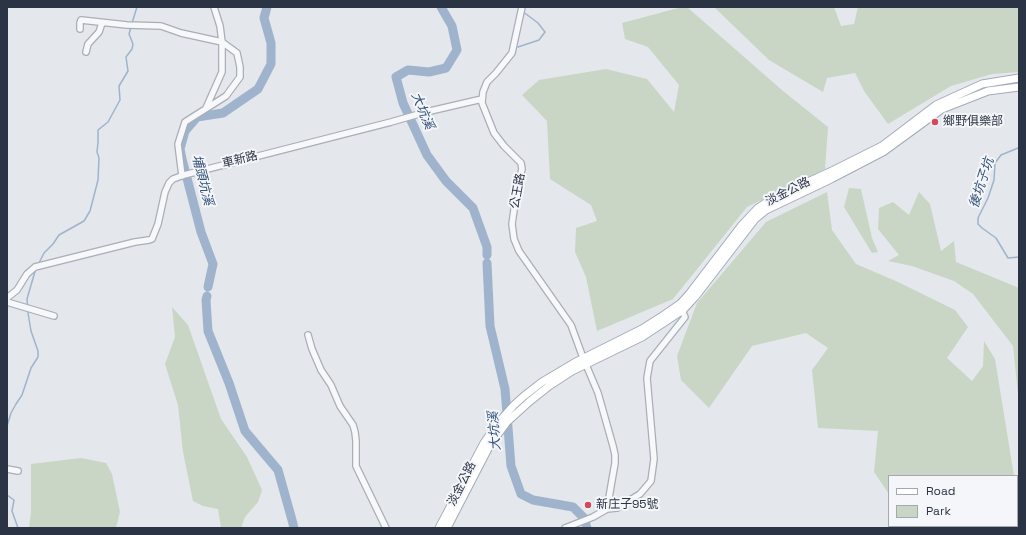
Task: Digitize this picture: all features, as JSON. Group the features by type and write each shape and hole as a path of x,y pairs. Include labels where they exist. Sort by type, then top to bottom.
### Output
{"main road":[{"name":"淡金公路","path":"681,307 742,225 751,214 764,204 775,197 882,146 936,105 982,84 1019,78"},
{"path":"1008,80 1009,88"},
{"name":"淡金公路","path":"439,528 478,452 516,408 524,396 542,382 592,358 681,307 694,297 755,219 766,210 883,152 942,109 988,91 1019,87"},
{"name":"淡金公路","path":"448,528 501,424"}],"street":[{"path":"206,108 222,72 222,42 220,26 214,7"},
{"path":"482,99 487,82 512,53 522,7"},
{"path":"80,29 81,20 127,26 161,26 181,33 222,42 237,53 240,67 240,77 226,96 185,122 178,144 183,176"},
{"path":"86,52 88,44 99,32 102,23"},
{"name":"車新路","path":"7,298 17,290 27,274 38,266 152,239 158,224 165,192 169,183 174,179 205,169 482,99"},
{"name":"公王路","path":"482,99 482,103 494,133 504,146 521,163 522,169 517,189 512,224 514,239 519,251 571,325 582,355"},
{"path":"7,302 54,316"},
{"path":"565,528 607,510 617,508 640,494 651,481 654,459 647,378 650,361 685,317 681,307"},
{"path":"308,335 321,370 331,385 340,406 353,425 356,441 356,466 386,528"},
{"path":"587,367 598,393 615,455 607,510"},
{"path":"7,469 18,471"}],"green space":[{"path":"687,7 783,91 828,127 825,169 747,207 673,299 597,331 586,277 575,252 576,228 597,221 591,205 550,179 547,121 522,95 539,80 606,69 647,79 674,112 679,85 648,47 625,39 622,23"},
{"path":"714,7 834,7 841,26 854,24 858,7 1019,7 1019,72 992,74 951,86 888,124 864,91 855,73 827,78 823,92 769,60"},
{"path":"849,188 861,189 872,238 878,252 872,253 844,207"},
{"path":"827,192 832,230 856,264 898,282 955,310 968,327 947,358 972,381 983,366 984,341 995,359 1014,475 888,475 888,493 874,472 878,431 818,428 812,370 828,348 806,333 752,346 709,408 681,380 677,356 697,303 766,222"},
{"path":"919,192 930,204 941,251 954,241 956,262 1019,288 1019,403 1013,346 973,294 954,281 912,266 888,261 899,255 878,229 879,208 893,202 909,215"},
{"path":"172,307 188,325 221,419 247,457 262,490 258,502 245,517 241,528 221,528 218,509 203,506 193,501 183,452 178,405 165,364 175,337"},
{"path":"81,458 106,463 112,474 120,512 116,528 29,528 31,512 31,464"},
{"path":"914,527 1015,527 1015,528"}],"waterway":[{"path":"132,23 137,7"},
{"name":"埔頭坑溪","path":"208,287 213,264 201,232 180,149 185,131 197,117 223,113 258,89 271,64 271,43 264,18 267,7"},
{"name":"大坑溪","path":"441,7 452,26 457,50 446,68 429,72 408,70 396,77 403,103 427,155 446,181 473,208 487,247 487,255"},
{"path":"518,47 539,40 545,32 538,23 522,11"},
{"path":"39,263 44,253 59,235 84,221 90,211 98,180 98,130 108,122 120,100 119,86 128,71 126,57 132,49 133,44 129,34 131,27"},
{"name":"後坑子坑","path":"1018,148 1001,155 995,163 994,180 988,198 978,218 978,224 996,238 1008,258 1019,257"},
{"name":"大坑溪","path":"487,263 490,326 505,389 511,466 521,494 533,500 573,507 584,518 587,528"},
{"path":"7,426 11,413 22,395 31,368 38,357 38,351 31,331 27,299 36,268"},
{"name":"埔頭坑溪","path":"207,296 208,331 229,383 245,431 278,470 294,528"},
{"path":"7,495 14,500 12,511 18,528"}],"place":[{"name":"鄉野俱樂部","path":"935,122"},
{"name":"新庄子95號","path":"588,505"}]}
